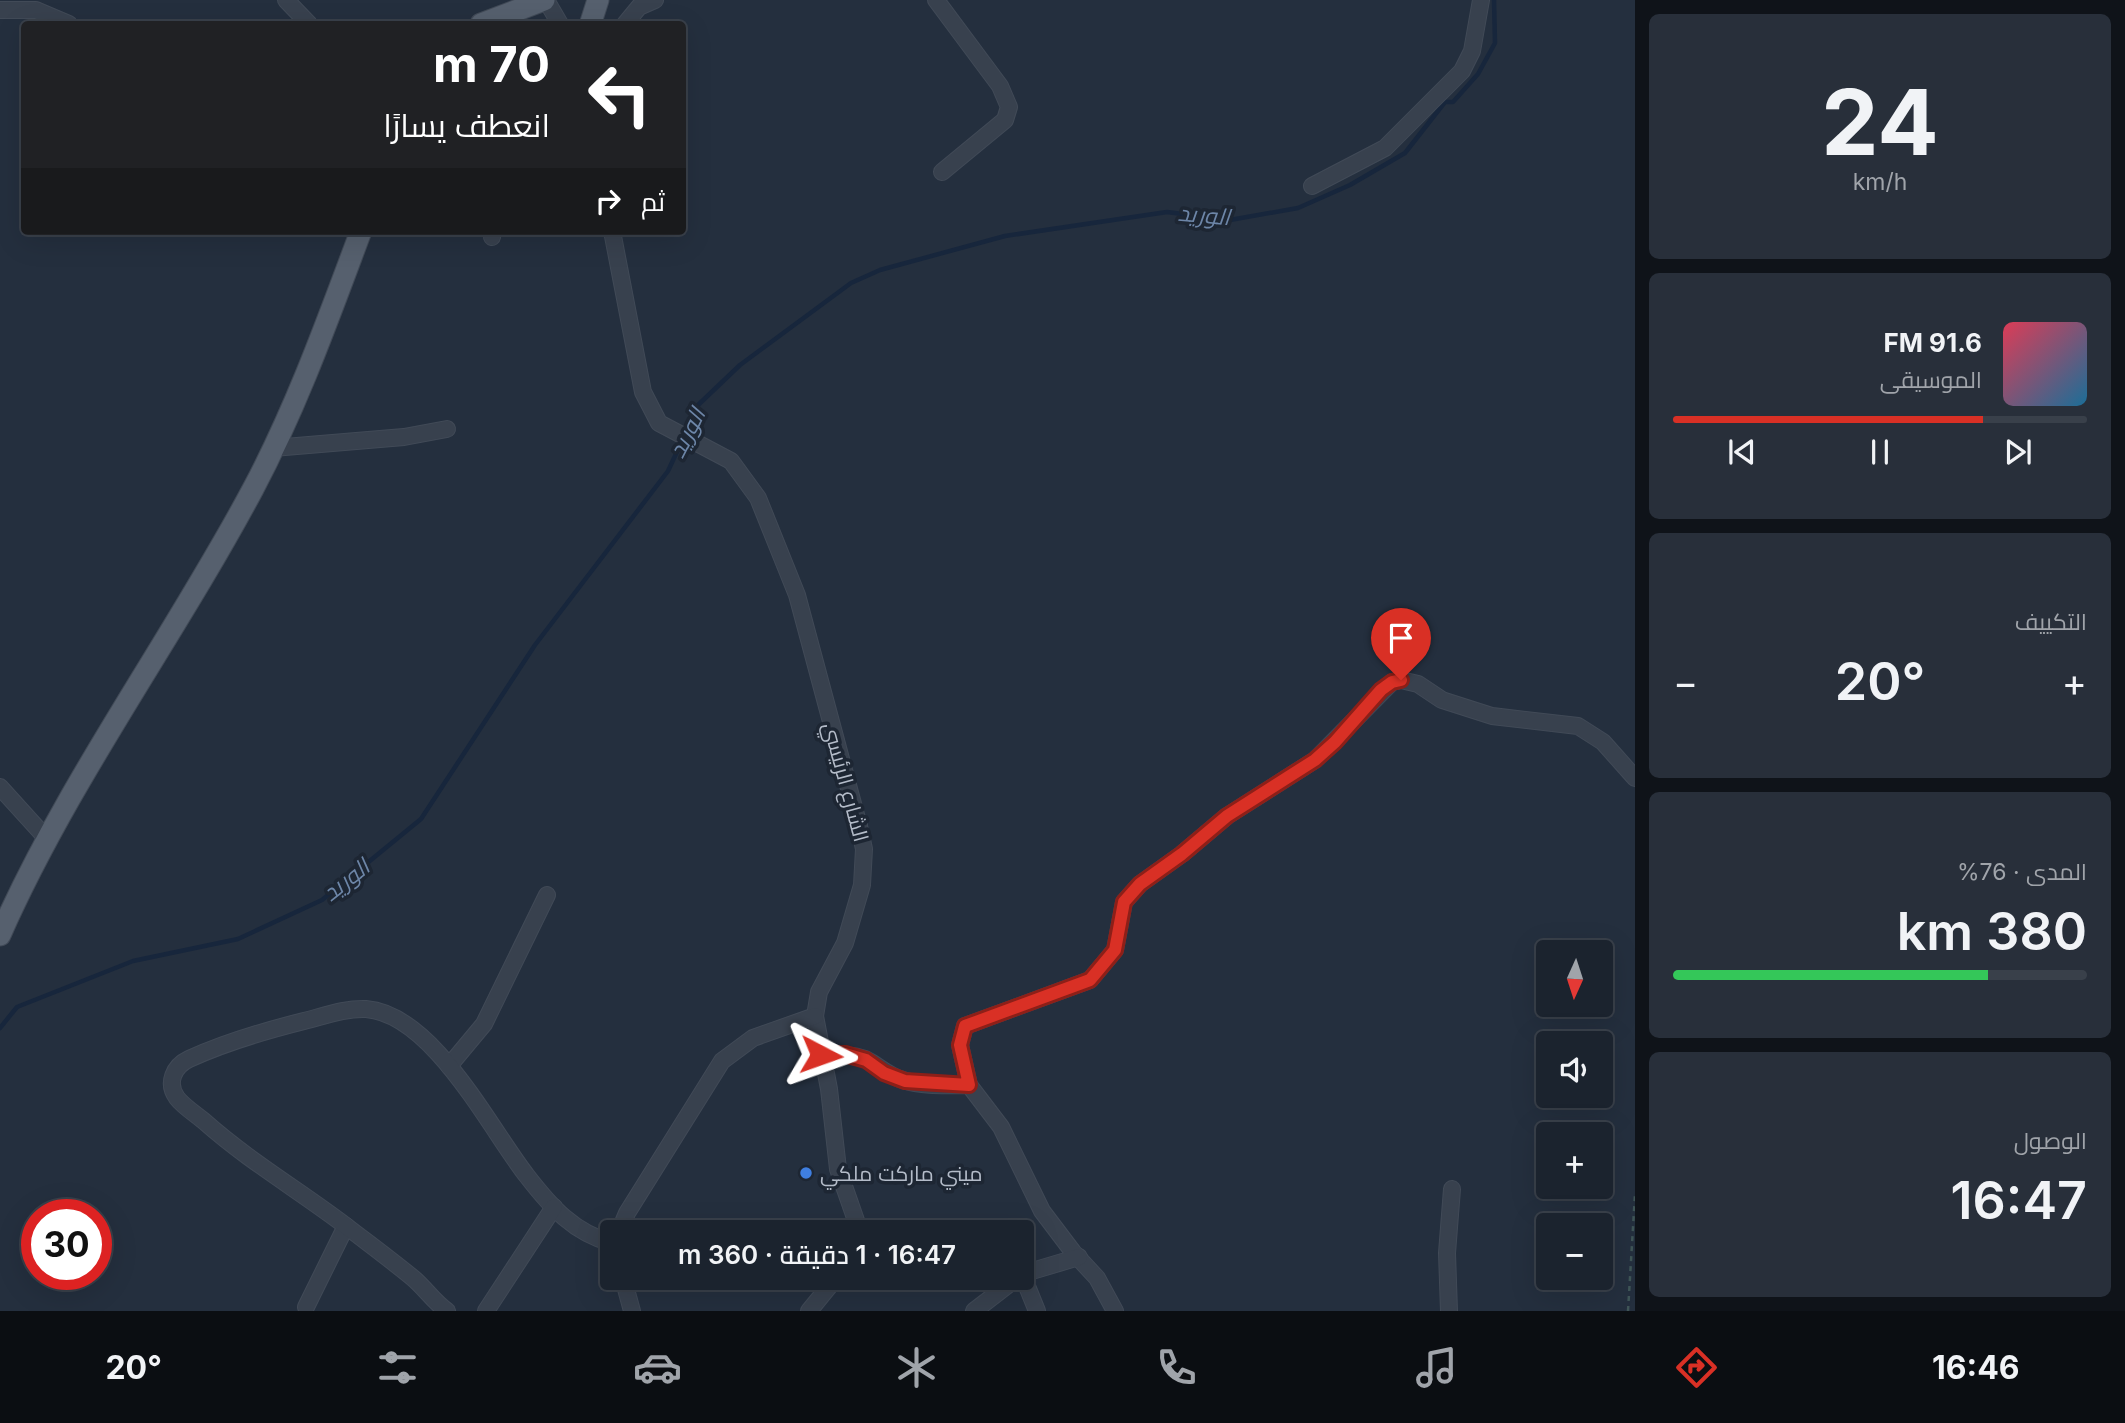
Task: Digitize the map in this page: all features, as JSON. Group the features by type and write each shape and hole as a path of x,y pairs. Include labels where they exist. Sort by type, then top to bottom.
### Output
{"main road":[{"path":"489,21 545,0"},
{"path":"592,21 598,0"},
{"path":"0,935 48,840 210,565 273,448 308,373 360,235"}],"street":[{"path":"286,0 306,21"},
{"path":"545,0 558,21"},
{"path":"586,0 591,21"},
{"path":"627,21 639,6 655,0"},
{"path":"936,0 1000,86 1009,107 1005,120 942,172"},
{"path":"1312,186 1385,148 1443,92 1462,71 1472,51 1481,0"},
{"path":"0,10 36,10 62,21"},
{"name":"الشارع الرئيسي","path":"613,235 640,383 659,423 737,466 750,483 769,520 797,595 864,849 857,908 845,943 819,992 815,1016 829,1089 838,1169 856,1220"},
{"path":"273,448 404,437 447,429"},
{"path":"1115,1311 1097,1278 1042,1211 1001,1127 969,1085 960,1045 965,1026 1090,980 1115,950 1124,902 1140,884 1182,854 1227,816 1315,760 1392,682 1401,680 1418,684 1442,700 1492,716 1578,726 1603,742 1635,778"},
{"path":"0,787 48,840"},
{"path":"449,1066 485,1024 547,895"},
{"path":"447,1311 414,1279 346,1226 223,1138 177,1097 172,1083 174,1072 184,1062 226,1042 335,1013 365,1009 385,1013 418,1033 449,1066 481,1108 505,1148 554,1207 580,1231 600,1238"},
{"path":"624,1220 722,1061 753,1038 815,1016"},
{"path":"821,1055 845,1054 866,1060 884,1073 905,1081 969,1085"},
{"path":"1449,1311 1447,1253 1452,1189"},
{"path":"486,1311 554,1207"},
{"path":"306,1307 346,1226"},
{"path":"1034,1271 1079,1258"},
{"path":"626,1290 632,1311"},
{"path":"809,1311 826,1290"},
{"path":"974,1311 1001,1290"},
{"path":"1028,1290 1037,1311"}],"path":[{"path":"1628,1311 1635,1194"}],"waterway":[{"name":"الوريد","path":"685,433 697,406 740,365 851,283 880,270 1005,236 1167,212 1230,220 1298,208 1350,185 1405,153 1445,102 1453,102 1478,74 1495,43 1494,0"},
{"name":"الوريد","path":"0,1028 17,1007 133,961 238,939 322,900 421,819 535,645 668,471 682,441"}],"place":[{"name":"ميني ماركت ملكي","path":"806,1173"}],"route":[{"path":"821,1055 845,1054 866,1060 884,1073 905,1081 927,1085 969,1085 960,1045 960,1036 965,1026 972,1021 1090,980 1115,950 1122,909 1130,893 1227,816 1315,760 1335,742 1381,690 1392,682 1401,680"}]}
